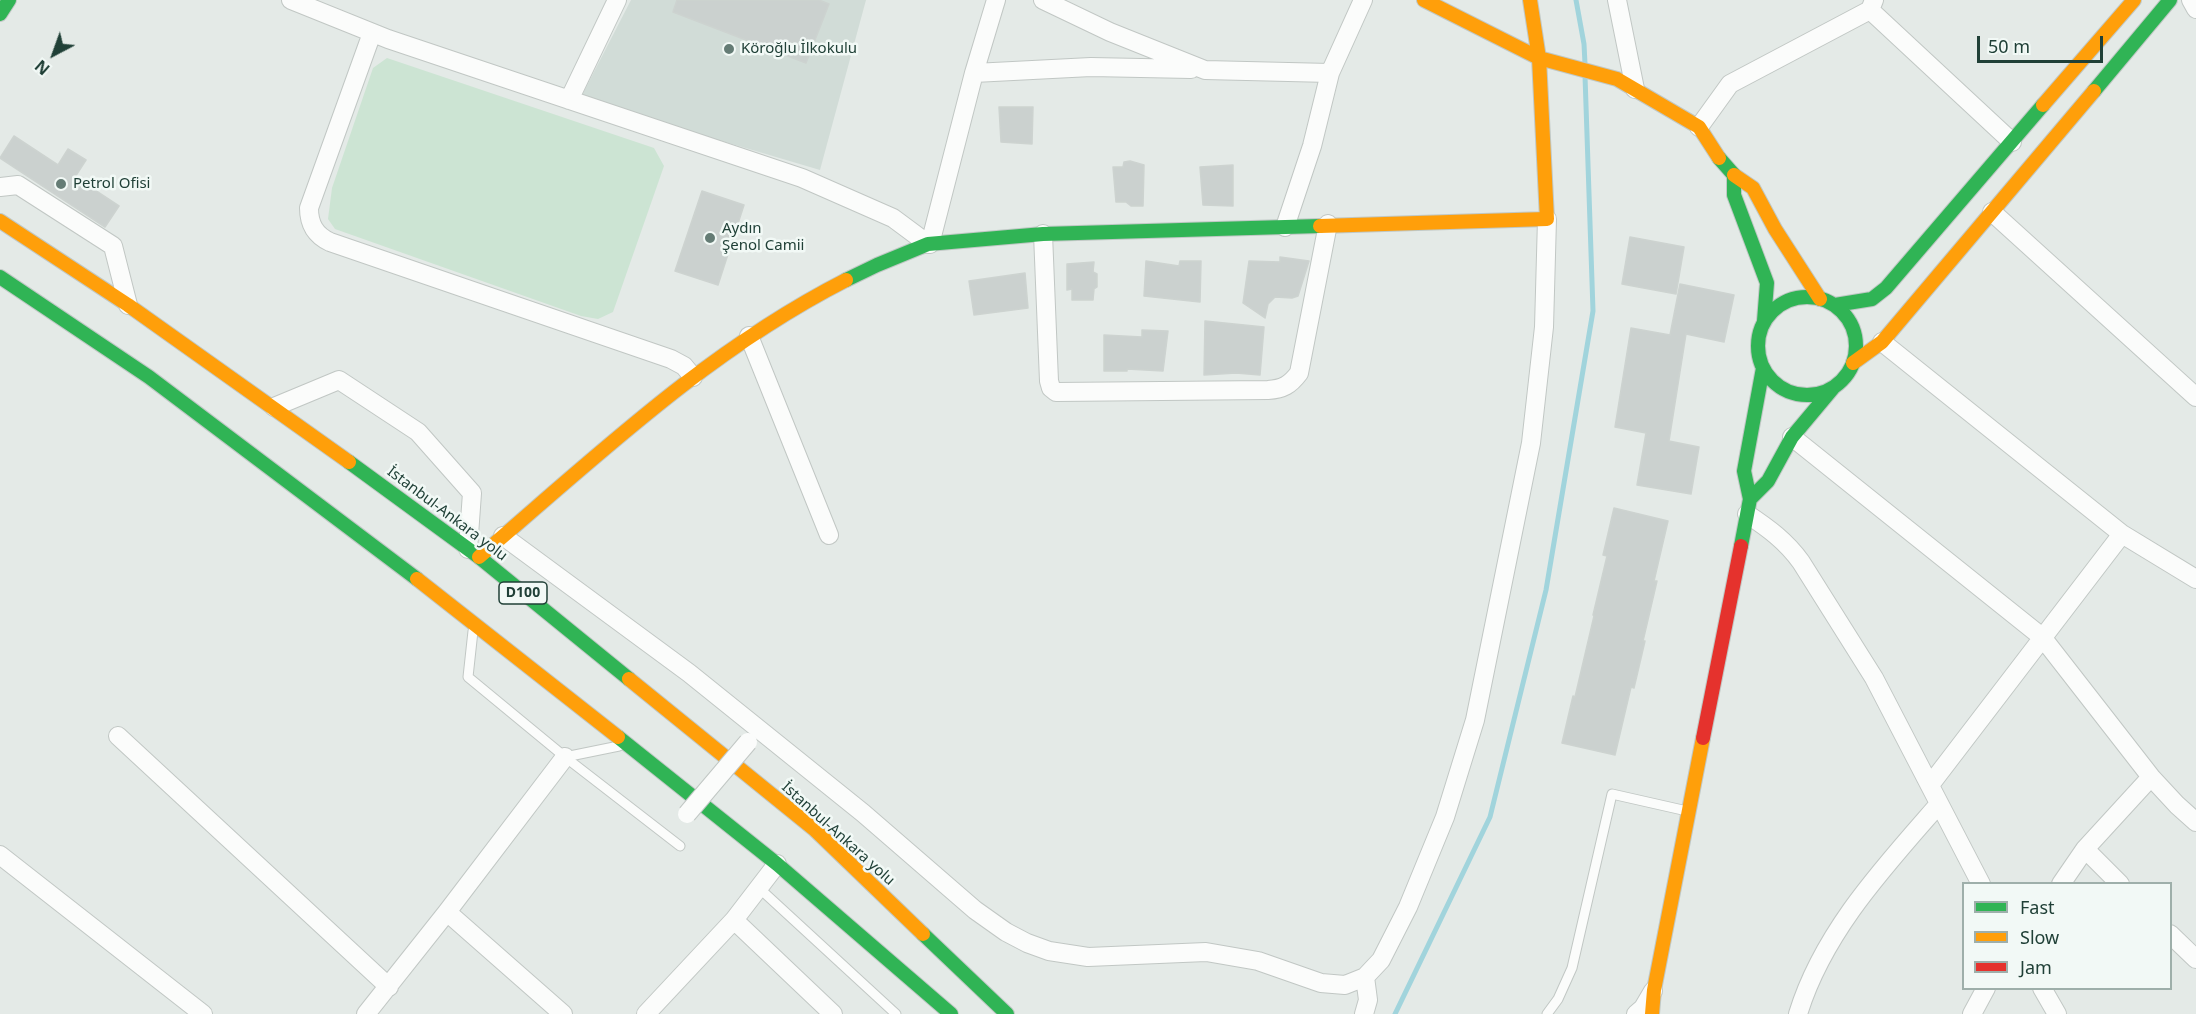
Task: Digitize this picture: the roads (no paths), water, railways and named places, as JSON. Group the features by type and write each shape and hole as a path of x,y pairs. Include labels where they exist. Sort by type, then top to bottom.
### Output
{"main road":[{"path":"0,14 9,0"},
{"path":"1424,0 1539,57 1617,79 1699,127 1719,158 1734,175 1754,188 1775,229 1820,299"},
{"path":"473,553 503,536 669,394 749,336 808,300 878,265 929,244 1043,234 1547,219 1539,57 1530,0"},
{"path":"1835,305 1859,303 1872,299 1886,288 2134,0"},
{"path":"1853,363 1882,342 2170,0"},
{"path":"1734,175 1734,195 1767,283 1764,321 1759,336 1758,353 1763,368 1773,381 1786,391 1802,395 1818,394 1833,388"},
{"name":"İstanbul-Ankara yolu","path":"0,221 128,305 274,407 473,553 813,829 1007,1014"},
{"path":"0,277 149,377 474,622 777,864 951,1014"},
{"path":"1748,506 1768,482 1792,437 1845,377 1853,363 1856,347 1854,331 1846,317 1835,305 1820,299 1804,297 1789,300 1774,309 1764,321"},
{"path":"1652,1014 1654,990 1748,506 1744,471 1763,368"}],"street":[{"path":"291,0 372,33 802,178 893,218 929,244 974,73 996,0"},
{"path":"569,100 617,0"},
{"path":"1043,0 1110,32 1205,70"},
{"path":"1285,227 1312,146 1330,73 1363,0"},
{"path":"1617,0 1635,89"},
{"path":"2191,0 2196,9"},
{"path":"1699,127 1730,84 1872,5 2012,142"},
{"path":"372,33 309,208 309,216 315,231 330,242 671,359 684,366 693,377"},
{"path":"974,73 1091,67 1330,73"},
{"path":"0,187 18,185 113,246 128,305"},
{"path":"1992,212 2196,397"},
{"path":"503,536 689,673 863,813 975,910 1027,944 1049,951 1088,957 1206,952 1258,961 1321,983 1346,985 1365,977 1381,960 1407,907 1445,817 1474,720 1531,443 1544,327 1547,219"},
{"path":"1043,234 1049,381 1051,388 1056,392 1268,390 1279,389 1290,384 1299,373 1328,224"},
{"path":"749,336 830,535"},
{"path":"1882,342 2122,534 2196,579"},
{"path":"274,407 339,380 418,432 472,493 473,553"},
{"path":"1792,437 2042,637 2151,777 2176,805 2196,822"},
{"path":"1748,506 1791,547 1802,562 1874,678 1980,882"},
{"path":"1930,785 2122,534"},
{"path":"118,736 389,987"},
{"path":"687,814 748,742"},
{"path":"366,1014 565,757"},
{"path":"2062,882 2085,849 2151,777"},
{"path":"1798,1014 1831,939 1880,872 1939,804"},
{"path":"2085,849 2118,882"},
{"path":"0,855 203,1014"},
{"path":"646,1014 734,920 777,864"},
{"path":"447,912 563,1014"},
{"path":"734,920 833,1014"},
{"path":"2172,936 2196,959"},
{"path":"1364,1014 1368,1000 1365,977"},
{"path":"1636,1014 1643,1008 1654,990"},
{"path":"1972,1014 1985,990"},
{"path":"2043,990 2057,1014"}],"lane":[{"path":"474,622 468,677 565,757 680,846"},
{"path":"565,757 627,744"},
{"path":"1547,1014 1562,992 1572,968 1612,794 1689,811"},
{"path":"759,888 896,1014"}],"waterway":[{"path":"1576,0 1585,64"},
{"path":"1395,1014 1490,817 1546,590 1593,311 1585,76"}],"place":[{"name":"Köroğlu İlkokulu","path":"729,49"},
{"name":"Petrol Ofisi","path":"61,184"},
{"name":"Aydın Şenol Camii","path":"710,238"}]}
